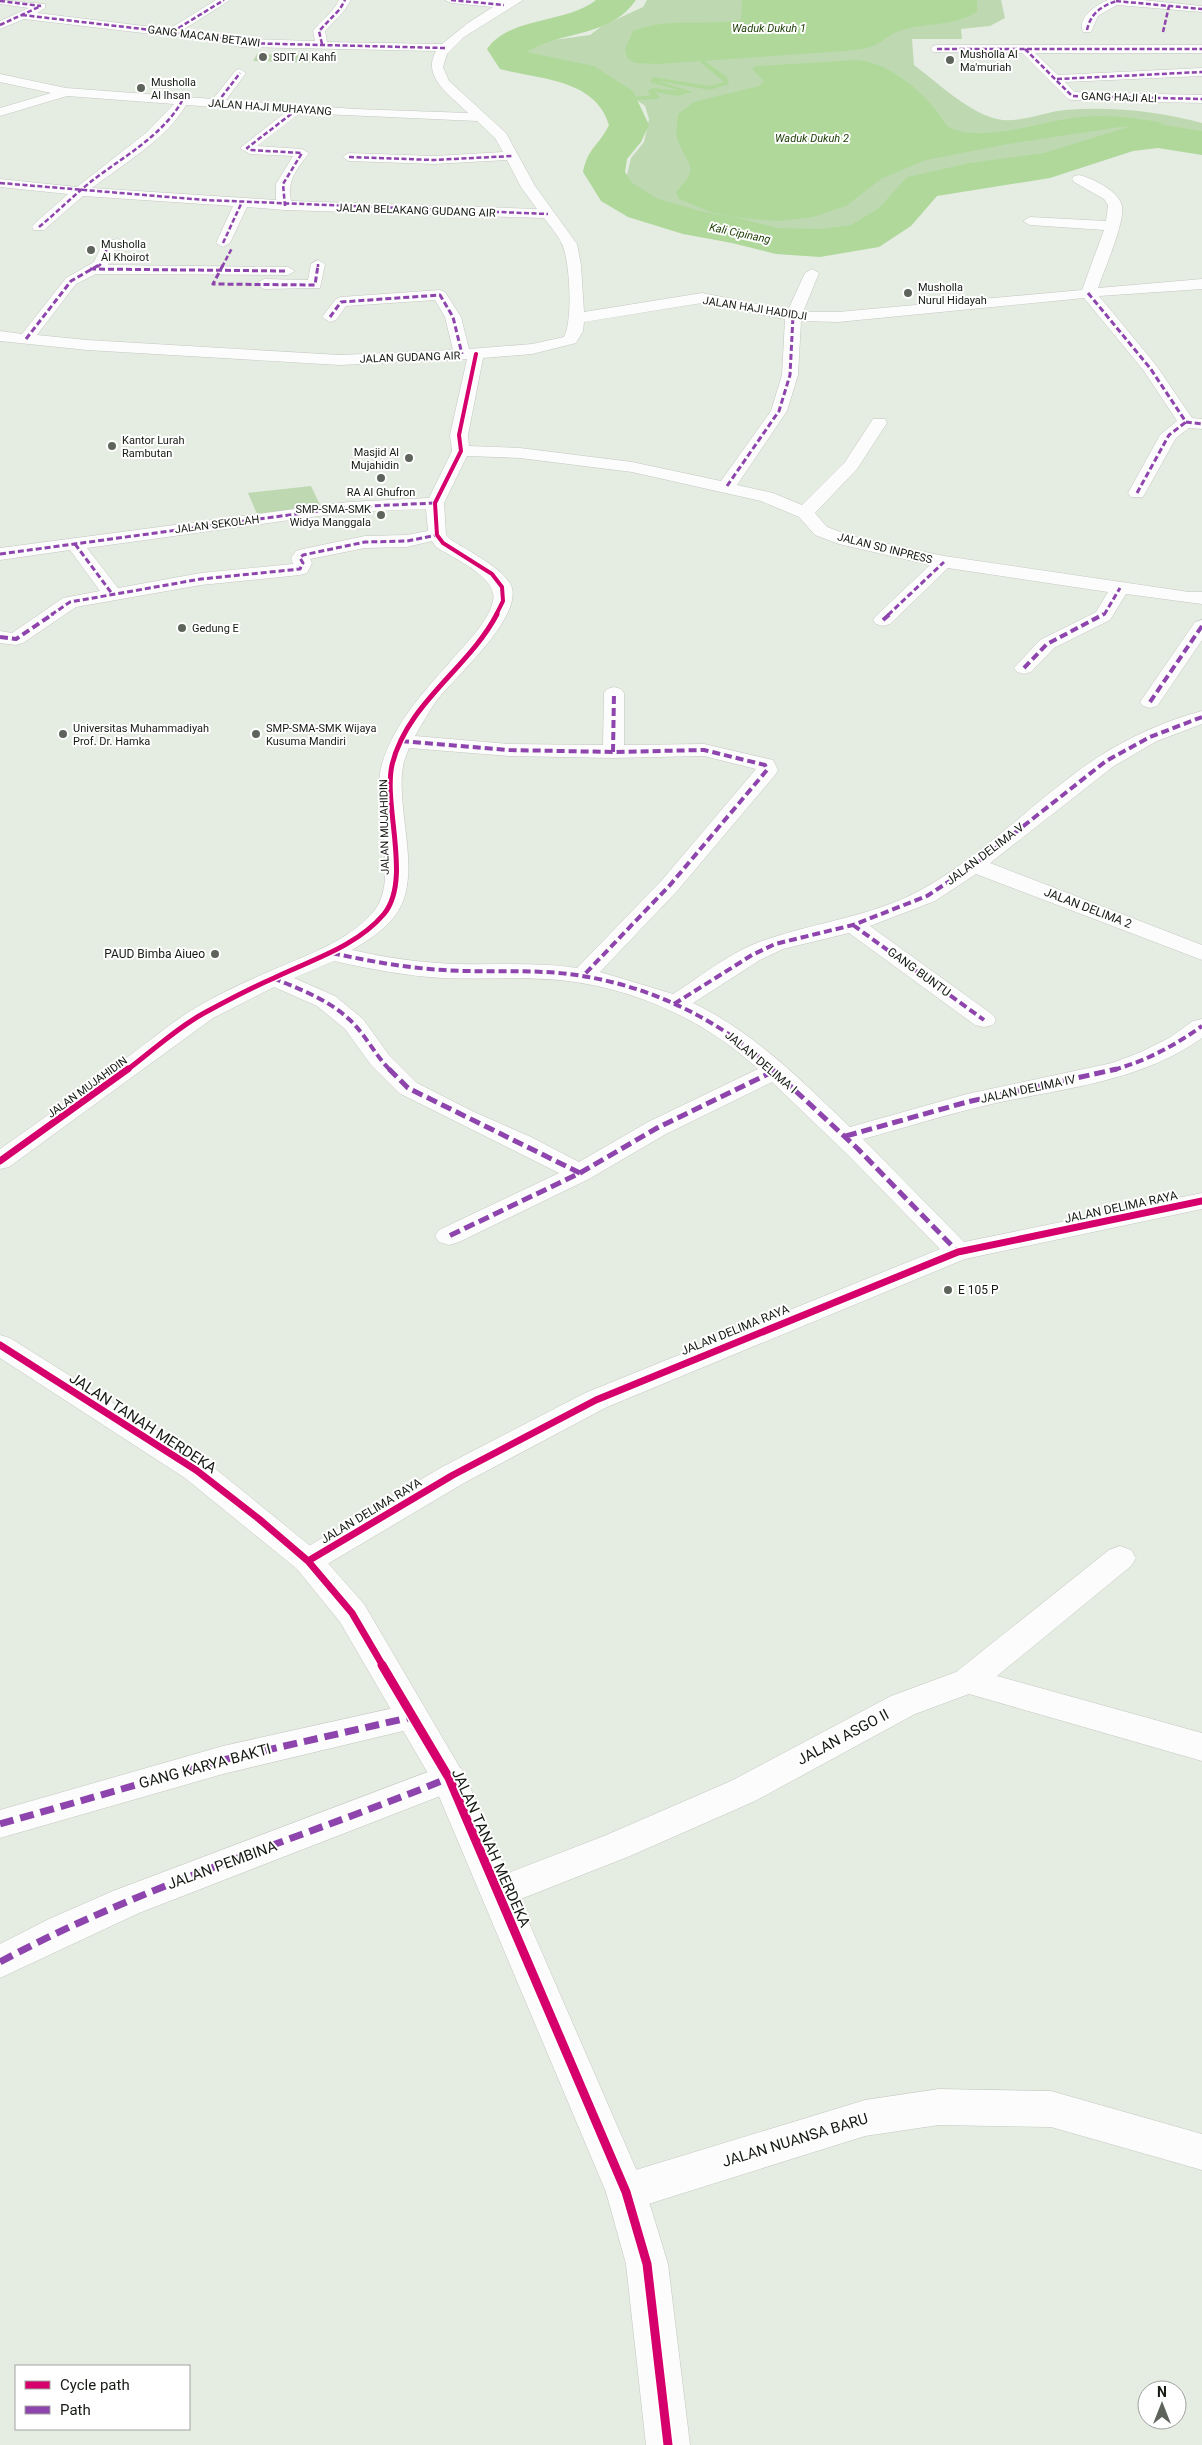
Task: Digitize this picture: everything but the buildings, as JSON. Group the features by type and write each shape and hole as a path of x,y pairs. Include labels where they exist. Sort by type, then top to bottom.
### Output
{"street":[{"path":"0,0 42,7 0,25"},
{"path":"172,32 224,0"},
{"path":"322,44 319,36 322,25 343,7 345,0"},
{"path":"451,0 504,5"},
{"path":"445,48 504,5 517,0"},
{"path":"1087,30 1091,15 1098,7 1118,0 1202,9"},
{"path":"1163,32 1169,6"},
{"name":"GANG MACAN BETAWI","path":"22,15 172,32 240,42 445,48"},
{"name":"JALAN GUDANG AIR","path":"0,336 86,345 340,360 532,349 570,340 575,331 577,318 574,266 570,244 528,186 501,136 444,83 437,72 437,62 445,48"},
{"path":"937,49 1202,49"},
{"name":"GANG HAJI ALI","path":"1025,49 1072,96 1202,99"},
{"path":"1057,79 1202,72"},
{"path":"218,104 240,73"},
{"name":"JALAN HAJI MUHAYANG","path":"0,78 66,92 182,102 482,117"},
{"path":"0,112 66,92"},
{"path":"39,227 62,210 78,192 154,133 178,109 182,102"},
{"path":"285,206 280,194 283,179 302,153 250,150 247,148 299,108"},
{"path":"349,157 434,160 512,156"},
{"path":"1079,179 1109,196 1115,204 1112,226 1088,293 1194,423 1169,435 1137,493"},
{"path":"0,183 78,192 241,204 227,245 222,270 213,284 316,285 318,264"},
{"name":"JALAN BELAKANG GUDANG AIR","path":"241,204 548,214"},
{"path":"1030,221 1112,226"},
{"path":"26,339 71,281 100,265 109,244 118,242"},
{"path":"90,269 288,271"},
{"path":"727,486 779,411 790,375 793,316 812,273"},
{"name":"JALAN HAJI HADIDJI","path":"577,318 702,298 793,316 838,317 1202,284"},
{"path":"0,638 16,639 70,602 201,579 300,569 303,563 300,558 303,555 365,542 407,541 437,535 436,503 461,451 459,436 469,354 452,318 440,295 341,302 330,317"},
{"path":"805,513 851,465 878,423"},
{"name":"JALAN SD INPRESS","path":"461,451 520,453 582,459 727,486 767,497 805,513 821,531 846,540 944,562 1202,598"},
{"name":"JALAN SEKOLAH","path":"0,554 348,507 436,503"},
{"name":"JALAN MUJAHIDIN","path":"0,1161 73,1110 204,1013 273,978 332,953 365,930 385,913 394,890 396,852 391,801 392,766 400,741 428,698 487,632 503,601 502,587 492,574 443,543 437,535"},
{"path":"75,544 113,595"},
{"path":"883,620 944,562"},
{"path":"1024,668 1047,644 1103,616 1120,588"},
{"path":"1150,702 1202,626"},
{"path":"612,752 614,693"},
{"name":"JALAN DELIMA V","path":"674,1004 752,955 775,944 853,925 927,896 974,865 1106,761 1150,737 1202,717"},
{"path":"400,741 509,750 612,752 704,750 766,766 767,770 670,885 584,976"},
{"name":"JALAN DELIMA 2","path":"974,865 1202,953"},
{"name":"GANG BUNTU","path":"853,925 984,1020"},
{"name":"JALAN DELIMA I","path":"332,953 393,967 458,972 530,971 584,976 639,990 674,1004 729,1033 774,1071 846,1136 958,1252"},
{"path":"273,978 326,1001 354,1024 380,1060 408,1088 465,1118 522,1143 580,1173"},
{"name":"JALAN DELIMA IV","path":"846,1136 968,1102 1060,1083 1135,1063 1184,1041 1202,1026"},
{"path":"449,1236 580,1173 657,1128 774,1071"},
{"name":"JALAN DELIMA RAYA","path":"308,1562 453,1475 596,1400 958,1252 1202,1201"},
{"name":"JALAN TANAH MERDEKA","path":"0,1345 196,1470 259,1519 308,1562 352,1613 449,1778 626,2192 647,2264 668,2445"},
{"name":"JALAN ASGO II","path":"498,1893 617,1846 744,1791 903,1705 968,1681 1120,1558"},
{"path":"968,1681 1202,1747"},
{"name":"GANG KARYA BAKTI","path":"0,1824 223,1760 412,1717"},
{"name":"JALAN PEMBINA","path":"0,1962 42,1938 150,1892 355,1817 449,1778"},
{"name":"JALAN NUANSA BARU","path":"626,2192 865,2118 939,2107 1051,2110 1202,2152"}],"shaded area":[{"path":"647,0 1001,0 1005,18 990,26 961,29 962,39 912,39 914,65 964,104 997,119 1014,120 1065,110 1134,110 1202,123 1202,137 1171,132 1130,132 1053,156 959,170 922,180 901,190 882,210 868,221 841,228 799,233 764,232 721,225 666,206 633,189 627,175 631,158 644,142 649,119 645,106 595,70 534,63 514,56 517,48 539,42 590,35 602,26 643,7"},
{"path":"257,54 322,55 316,63 253,61"},
{"path":"311,486 321,507 257,514 248,493"}],"water":[{"name":"Waduk Dukuh 1","path":"742,0 977,0 977,12 958,20 902,30 875,45 858,50 658,64 635,63 627,58 625,49 633,31 660,24 741,20"},
{"name":"Waduk Dukuh 2","path":"857,60 879,65 901,77 928,101 952,129 970,133 1002,132 1091,116 1122,117 1164,123 1156,126 1120,127 1008,144 926,160 881,179 846,206 813,217 779,221 742,218 710,212 679,199 676,192 689,176 690,166 677,138 678,114 694,102 759,86 764,81 752,69 756,66"}],"waterway":[{"name":"Kali Cipinang","path":"618,0 597,17 526,37 506,49 513,61 580,74 619,99 620,108 626,115 629,125 621,142 607,156 604,172 616,192 643,208 699,225 735,230 776,241 820,243 863,237 895,217 922,186 970,176 1050,165 1128,139 1158,136 1202,143"},
{"path":"619,99 657,97 650,91 653,90 677,94 690,92 652,81 653,79 671,80 710,88 719,87 727,83 725,78 702,61"}],"marked path":[{"path":"172,32 224,0"},
{"path":"322,44 319,31 340,9 345,0"},
{"path":"451,0 504,5"},
{"path":"1087,30 1088,23 1097,10 1119,0"},
{"path":"0,1 41,6"},
{"path":"1116,1 1202,9"},
{"path":"0,25 41,6"},
{"path":"1163,32 1169,6"},
{"path":"22,15 220,38 240,43 445,48"},
{"path":"937,49 1202,49"},
{"path":"1025,49 1072,96 1202,99"},
{"path":"1057,79 1202,72"},
{"path":"217,103 240,73"},
{"path":"39,227 89,184 152,135 177,110 182,101"},
{"path":"285,206 282,190 283,184 302,153 250,150 247,148 299,108"},
{"path":"349,157 434,160 512,156"},
{"path":"0,183 137,196 205,200 548,214"},
{"path":"223,243 241,204"},
{"path":"26,339 71,281 100,265 109,244 118,243"},
{"path":"232,248 213,284 315,285 318,264"},
{"path":"90,269 288,271"},
{"path":"1088,293 1150,368 1186,422 1202,424"},
{"path":"330,317 341,302 440,295 453,317 462,354"},
{"path":"727,486 779,411 790,375 793,316"},
{"path":"1137,493 1169,435 1186,422"},
{"path":"0,554 348,507 435,503"},
{"path":"0,637 16,639 70,602 201,579 300,569 303,563 300,558 303,555 365,542 407,541 437,535"},
{"path":"75,544 113,595"},
{"path":"883,620 944,562"},
{"path":"1024,668 1047,644 1103,616 1120,588"},
{"path":"1150,702 1202,626"},
{"path":"613,752 614,693"},
{"path":"674,1004 752,955 775,944 853,925 927,896 974,865 1106,761 1150,737 1202,717"},
{"path":"401,741 509,750 613,752 704,750 765,765 767,770 670,885 583,976"},
{"path":"853,925 984,1020"},
{"path":"332,953 411,968 536,972 583,976 640,990 696,1013 738,1039 755,1053 858,1149 958,1252"},
{"path":"273,978 326,1001 354,1024 380,1060 408,1088 465,1118 522,1143 580,1173 449,1236"},
{"path":"846,1136 967,1102 1121,1068 1178,1044 1202,1026"},
{"path":"580,1173 657,1128 774,1071"},
{"path":"0,1824 223,1760 412,1717"},
{"path":"0,1962 94,1915 449,1778"}],"cycle path":[{"path":"0,1161 73,1110 204,1013 273,978 332,953 365,931 385,913 395,890 396,852 391,801 392,766 401,741 428,698 487,632 503,601 502,587 492,574 443,543 437,535 435,503 461,451 459,435 476,354"},
{"path":"308,1561 453,1475 596,1400 958,1252 1202,1201"},
{"path":"0,1345 196,1470 259,1519 308,1561 352,1613 449,1778 626,2192 647,2264 668,2445"}],"place":[{"name":"SDIT Al Kahfi","path":"263,57"},
{"name":"Musholla Al Ma'muriah","path":"950,60"},
{"name":"Musholla Al Ihsan","path":"141,88"},
{"name":"Musholla Al Khoirot","path":"91,250"},
{"name":"Musholla Nurul Hidayah","path":"908,293"},
{"name":"Kantor Lurah Rambutan","path":"112,446"},
{"name":"Masjid Al Mujahidin","path":"409,458"},
{"name":"RA Al Ghufron","path":"381,478"},
{"name":"SMP-SMA-SMK Widya Manggala","path":"381,515"},
{"name":"Gedung E","path":"182,628"},
{"name":"Universitas Muhammadiyah Prof. Dr. Hamka","path":"63,734"},
{"name":"SMP-SMA-SMK Wijaya Kusuma Mandiri","path":"256,734"},
{"name":"PAUD Bimba Aiueo","path":"215,954"},
{"name":"E 105 P","path":"948,1290"}]}
